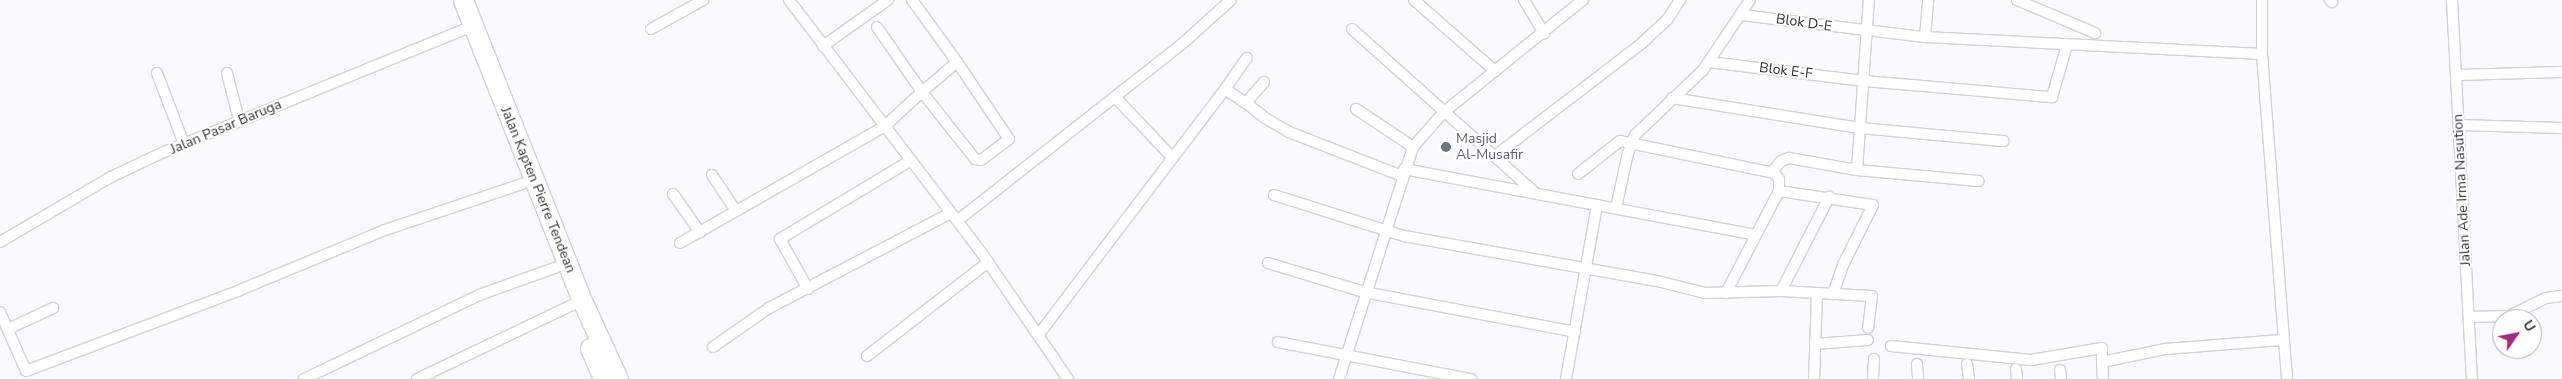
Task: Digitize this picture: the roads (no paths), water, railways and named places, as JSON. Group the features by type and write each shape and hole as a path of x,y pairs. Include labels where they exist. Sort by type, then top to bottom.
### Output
{"highway":[{"name":"Jalan Kapten Pierre Tendean","path":"450,0 467,28 584,305 618,379"},
{"name":"Jalan Kapten Pierre Tendean","path":"463,0 467,28 522,184 603,379"}],"street":[{"path":"651,29 703,0"},
{"path":"789,0 988,262 1068,379"},
{"path":"823,46 888,0"},
{"path":"877,27 922,92 975,159 981,160 1007,142 1009,136 912,0"},
{"path":"713,346 769,308 954,217 1115,97 1231,0"},
{"path":"1414,0 1495,71"},
{"path":"1524,0 1544,33"},
{"path":"1339,379 1364,292 1413,148 1444,112 1583,0"},
{"path":"1495,156 1642,43 1667,20 1680,0"},
{"path":"1616,208 1632,143 1641,128 1709,62 1742,15 1750,0"},
{"path":"1857,170 1869,0"},
{"path":"1925,37 1928,0"},
{"path":"2017,0 2095,33"},
{"path":"2262,0 2262,54 2267,84 2282,340 2287,379"},
{"name":"Jalan Ade Irma Nasution","path":"2452,0 2472,379"},
{"name":"Blok D-E","path":"1742,15 1866,32 1925,37 2262,54"},
{"name":"Jalan Pasar Baruga","path":"0,242 111,177 240,120 467,28"},
{"path":"1352,29 1534,192"},
{"name":"Blok E-F","path":"1709,62 1864,81 2052,97 2066,45"},
{"path":"1039,334 1247,58"},
{"path":"680,243 885,126 957,62"},
{"path":"2457,75 2562,72"},
{"path":"157,73 184,144"},
{"path":"227,73 240,120"},
{"path":"1246,103 1264,82"},
{"path":"1225,89 1290,132 1403,173 1534,192 1597,206 1756,235"},
{"path":"1115,97 1172,157"},
{"path":"1672,98 1860,128 2003,141"},
{"path":"1356,109 1413,148"},
{"path":"2459,125 2562,128"},
{"path":"1578,174 1615,143 1632,143 1772,172 1779,179 1779,191 1726,293"},
{"path":"1772,172 1789,158 1857,170 1979,181"},
{"path":"808,289 780,239 910,161"},
{"path":"712,175 736,211"},
{"path":"0,312 26,371 240,290 385,230 522,184"},
{"path":"1779,191 1873,205 1843,264 1833,294"},
{"path":"673,194 700,232"},
{"path":"1274,195 1384,231 1662,282 1705,293 1781,291 1872,296 1868,328"},
{"path":"1781,291 1829,197"},
{"path":"1566,379 1597,206"},
{"path":"867,356 988,262"},
{"path":"1268,263 1364,292 1575,332"},
{"path":"304,379 479,295 557,267"},
{"path":"1814,379 1817,293"},
{"path":"2468,317 2508,316 2546,298 2562,296"},
{"path":"417,379 572,305"},
{"path":"8,329 53,308"},
{"path":"1815,344 1868,340"},
{"path":"2102,362 2165,349 2282,340"},
{"path":"1278,342 1471,379"},
{"path":"1891,346 2031,360 2102,348 2103,379"},
{"path":"1873,379 1874,359"},
{"path":"1917,364 1918,379"},
{"path":"1968,364 1969,379"}],"place":[{"name":"Masjid Al-Musafir","path":"1446,147"}]}
